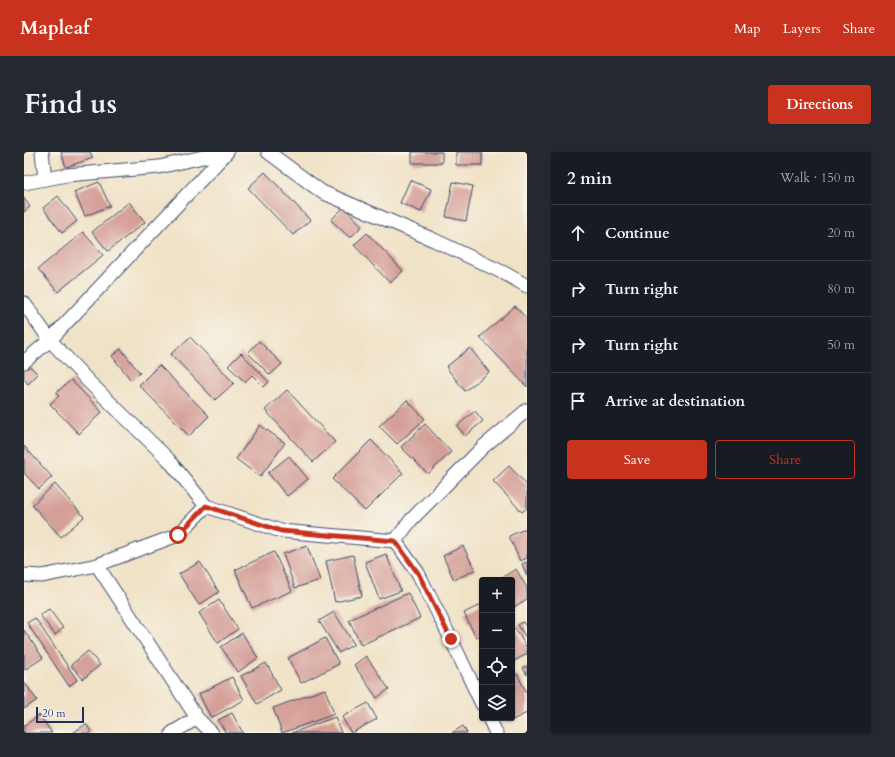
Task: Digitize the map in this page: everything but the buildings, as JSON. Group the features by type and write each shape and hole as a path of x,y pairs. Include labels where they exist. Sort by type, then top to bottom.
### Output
{"street":[{"path":"42,152 45,179"},
{"path":"24,183 67,175 159,167 226,152"},
{"path":"24,362 50,340 226,152"},
{"path":"268,152 322,192 434,240 504,273 527,286"},
{"path":"24,303 50,340 89,382 168,459 206,506 281,531 395,541 418,573 479,698"},
{"path":"395,541 411,520 483,447 527,410"},
{"path":"24,575 42,576 97,565 178,535 206,506"},
{"path":"97,565 197,718 212,733"},
{"path":"172,733 197,718"},
{"path":"490,721 496,733"}],"route":[{"path":"178,535 206,506 281,531 395,541 418,573 451,639"}]}
